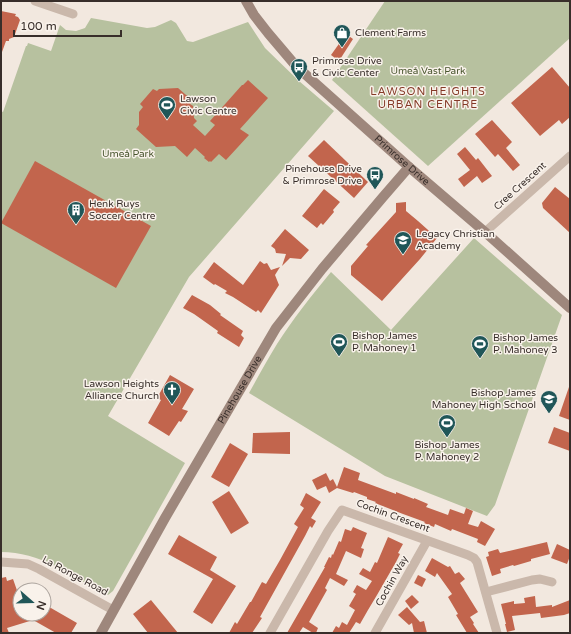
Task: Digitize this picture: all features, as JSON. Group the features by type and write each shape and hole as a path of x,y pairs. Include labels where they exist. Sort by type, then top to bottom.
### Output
{"street":[{"path":"35,1 73,14"},
{"name":"Primrose Drive","path":"246,1 254,15 270,36 296,66 570,308"},
{"name":"Cree Crescent","path":"485,232 570,156"},
{"name":"Pinehouse Drive","path":"101,633 165,518 276,328 322,269 409,167"},
{"name":"Cochin Crescent","path":"270,633 324,538 342,510 474,558 477,562 497,633"},
{"name":"Cochin Way","path":"375,633 427,541"},
{"name":"La Ronge Road","path":"1,562 28,564 113,610"},
{"path":"486,592 532,580 540,579 552,582"}],"green space":[{"name":"Umeå Vast Park","path":"385,1 570,1 570,38 428,166 332,80"},
{"name":"Umeå Park","path":"91,18 147,28 155,27 171,20 176,23 187,41 193,42 248,22 265,48 299,81 334,111 189,277 108,416 185,463 113,591 108,595 54,565 42,560 15,553 1,552 1,111 3,112 28,43 51,51 60,25 66,30 76,31 85,28"},
{"path":"474,238 562,315 495,505 487,516 385,476 249,393 283,335 331,272 391,330"}],"building":[{"path":"1,11 16,14 15,16 20,20 14,37 9,39 9,41 6,41 2,52 1,52"},
{"path":"346,34 353,39 339,61 331,55"},
{"path":"552,67 570,88 570,117 562,124 559,120 540,136 511,103"},
{"name":"Lawson Civic Centre","path":"248,80 268,98 240,129 249,135 226,160 219,154 211,162 209,162 195,148 187,157 175,146 156,147 136,129 139,125 139,112 143,107 140,104 153,89 157,91 159,89 178,88 193,101 190,104 193,106 194,118 197,121 193,125 205,136 215,125 210,121"},
{"path":"492,120 512,142 506,148 520,165 513,171 498,154 495,157 475,134"},
{"path":"324,140 368,182 354,198 308,156"},
{"path":"465,147 476,160 478,158 492,176 482,183 477,176 464,187 458,179 470,170 457,154"},
{"name":"Henk Ruys Soccer Centre","path":"35,161 151,226 116,288 1,223"},
{"path":"555,187 570,199 570,233 543,208 542,203"},
{"path":"324,189 340,202 323,225 321,223 317,228 302,216"},
{"path":"406,202 406,211 437,238 382,301 351,275 351,266 368,246 366,245 396,212 396,203"},
{"path":"285,229 309,250 301,259 290,258 282,266 286,254 276,253 275,249 271,246"},
{"path":"260,261 264,264 267,263 271,270 280,267 275,275 279,285 261,313 258,310 256,312 225,293 227,291 215,284 214,285 203,277 214,262 243,285"},
{"path":"192,295 210,305 221,314 220,315 243,331 241,335 244,338 239,347 217,333 218,331 194,314 183,308"},
{"name":"Lawson Heights Alliance Church","path":"170,375 194,389 182,409 188,411 169,436 148,423 161,400 157,398"},
{"path":"569,387 570,388 570,420 559,416"},
{"path":"554,427 570,433 570,451 548,443"},
{"path":"290,432 290,454 252,453 253,433"},
{"path":"230,443 248,454 229,487 211,477"},
{"path":"344,467 360,473 358,480 396,494 396,492 414,498 428,504 426,507 448,515 450,509 464,514 466,508 473,511 468,524 478,527 481,521 495,529 485,546 477,542 478,539 452,529 451,531 435,524 434,527 424,523 425,522 375,503 376,502 367,499 367,497 354,492 353,493 337,488 329,493 326,486 317,490 312,480 326,473 330,481 333,479 337,487"},
{"path":"229,491 249,523 231,534 212,502"},
{"path":"306,493 321,502 311,518 316,521 312,528 310,526 260,617 262,618 252,633 229,633 235,622 237,624 262,582 266,584 280,560 298,527 294,524 304,508 300,505"},
{"path":"353,527 367,533 361,548 364,549 361,558 346,551 336,574 348,580 344,586 330,578 325,588 327,590 309,622 318,628 316,633 313,633 303,627 299,633 287,633 325,567 329,557 331,558 332,554 333,555 339,541 341,542 345,529 351,531"},
{"path":"179,535 217,557 210,570 236,586 212,624 193,612 213,579 168,554"},
{"path":"388,537 403,544 398,553 400,554 396,562 377,595 360,624 356,622 349,633 332,633 336,626 339,628 342,622 347,625 355,610 349,606 356,594 353,592 357,585 366,590 372,581 359,574 363,568 370,572 375,562 377,563"},
{"path":"547,542 550,554 531,559 531,561 500,569 501,573 492,576 486,557 489,556 488,552 498,549 500,553"},
{"path":"557,544 570,550 570,556 567,564 551,558"},
{"path":"432,558 448,567 450,566 455,574 459,572 465,579 460,583 478,612 470,617 479,633 467,633 456,615 458,614 448,597 452,594 437,573 435,577 425,571"},
{"path":"418,575 426,579 422,587 414,583"},
{"path":"6,577 7,581 13,579 14,582 12,582 12,622 26,622 7,628 9,633 1,633 1,578"},
{"path":"412,595 419,602 411,609 405,601"},
{"path":"535,596 536,607 552,605 552,607 570,600 570,613 541,618 540,613 512,616 515,630 507,632 501,604 514,601 514,604 525,603 524,598"},
{"path":"151,600 178,633 148,633 133,614"},
{"path":"407,607 420,622 424,621 427,633 414,633 412,623 409,625 398,615"},
{"path":"52,609 77,623 71,633 56,633 37,622 52,622"}],"place":[{"name":"Clement Farms","path":"342,48"},
{"name":"Primrose Drive & Civic Center","path":"299,82"},
{"name":"Lawson Civic Centre","path":"167,120"},
{"name":"Pinehouse Drive & Primrose Drive","path":"375,190"},
{"name":"Henk Ruys Soccer Centre","path":"76,225"},
{"name":"Legacy Christian Academy","path":"403,255"},
{"name":"Bishop James P. Mahoney 1","path":"339,357"},
{"name":"Bishop James P. Mahoney 3","path":"480,359"},
{"name":"Lawson Heights Alliance Church","path":"172,405"},
{"name":"Bishop James Mahoney High School","path":"549,414"},
{"name":"Bishop James P. Mahoney 2","path":"447,438"}],"district":[{"name":"LAWSON HEIGHTS URBAN CENTRE","path":"428,97"}]}
